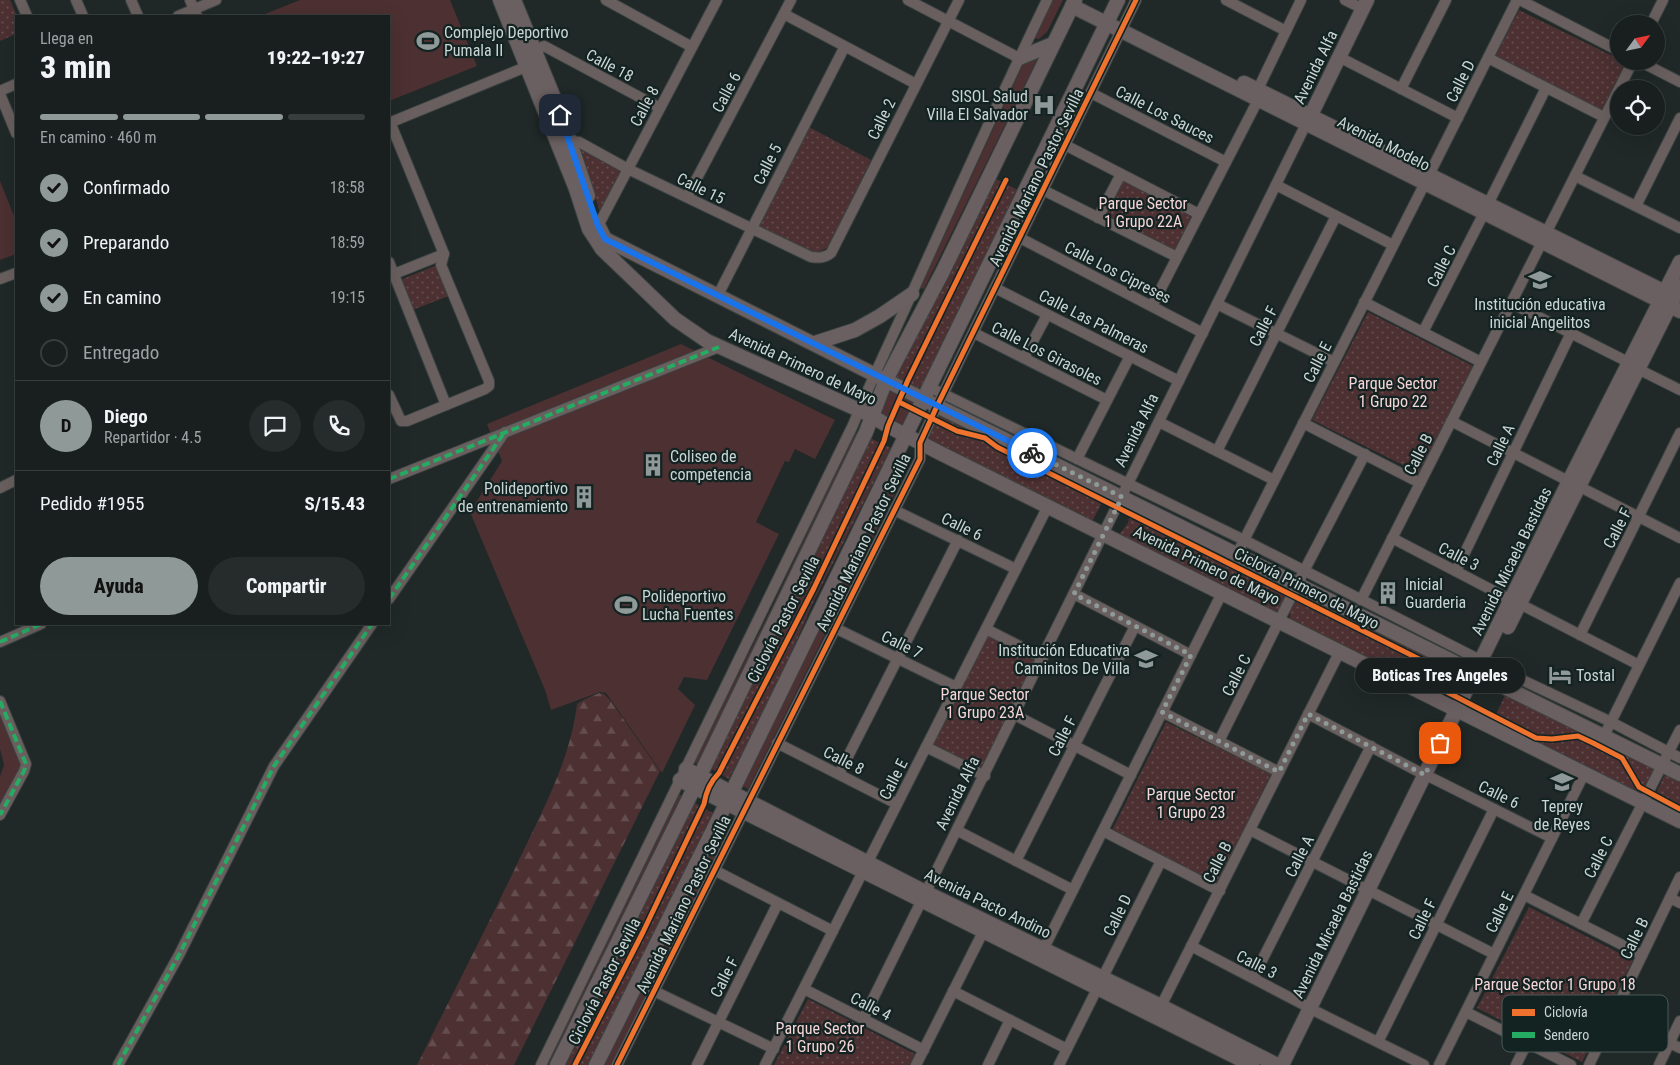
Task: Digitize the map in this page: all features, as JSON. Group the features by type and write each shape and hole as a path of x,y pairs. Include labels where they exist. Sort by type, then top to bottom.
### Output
{"main road":[{"name":"Avenida Primero de Mayo","path":"500,0 533,60"},
{"name":"Avenida Primero de Mayo","path":"514,0 533,60 564,143 605,239 880,376 926,393 1125,491 1237,554 1297,584 1482,669 1604,736 1680,774"},
{"name":"Avenida Mariano Pastor Sevilla","path":"596,1065 729,798 1118,0"},
{"path":"557,1065 697,782 866,432 865,413 880,376 943,271 1074,2"},
{"name":"Avenida Modelo","path":"1074,2 1427,179 1673,299"},
{"name":"Avenida Alfa","path":"1308,119 1365,4"},
{"path":"1019,58 1054,44"},
{"name":"Avenida Primero de Mayo","path":"564,143 589,229 602,249 688,330 719,347 865,413 905,436 1460,712 1585,772 1680,821"},
{"name":"Avenida Micaela Bastidas","path":"1292,1065 1314,1010 1428,776 1634,366 1673,299 1680,262"},
{"path":"815,343 855,330 880,316 912,294"},
{"name":"Avenida Pacto Andino","path":"683,775 1100,984 1252,1065"},
{"name":"Avenida Pacto Andino","path":"986,927 1044,950 1100,984 1161,1006 1277,1065"},
{"name":"Avenida Micaela Bastidas","path":"1282,1065 1314,1010"}],"street":[{"path":"20,0 27,15"},
{"path":"76,0 82,15"},
{"path":"131,0 138,15"},
{"path":"180,15 216,0"},
{"path":"606,0 692,47"},
{"name":"Calle 8","path":"598,226 717,0"},
{"name":"Calle 6","path":"686,197 791,0"},
{"path":"908,0 1019,58"},
{"name":"Calle 2","path":"831,253 960,0"},
{"path":"880,376 912,294 951,203 1047,0"},
{"name":"Avenida Mariano Pastor Sevilla","path":"617,1065 920,459 920,443 940,400 1136,0"},
{"path":"1226,0 1286,31"},
{"path":"1152,306 1226,162 1301,0"},
{"path":"1345,0 1365,4"},
{"path":"1401,89 1446,0"},
{"path":"1518,0 1610,46"},
{"name":"Calle D","path":"1427,179 1518,0"},
{"path":"1656,15 1663,0"},
{"path":"784,14 844,48 916,84"},
{"name":"Calle 18","path":"533,60 544,46 660,108"},
{"name":"Calle 5","path":"718,295 844,48"},
{"path":"1339,57 1458,118"},
{"path":"1488,58 1604,118"},
{"path":"390,122 533,60"},
{"name":"Calle B","path":"1361,600 1628,70"},
{"path":"1657,70 1680,82"},
{"path":"15,85 0,93 15,130"},
{"name":"Calle C","path":"1424,332 1546,88"},
{"name":"Calle Los Sauces","path":"1091,93 1226,162"},
{"path":"1636,206 1680,118"},
{"name":"Avenida Alfa","path":"925,897 1308,119"},
{"path":"390,124 444,254 441,265 489,381 489,386 485,389 401,422 390,397"},
{"name":"Calle 15","path":"564,143 579,142 628,169 811,257 820,258 831,253"},
{"path":"1065,146 1199,214"},
{"path":"1098,218 1121,174"},
{"path":"1575,176 1680,228"},
{"name":"Calle E","path":"1237,554 1427,179"},
{"path":"1276,185 1393,245"},
{"path":"1043,190 1177,257"},
{"name":"Calle F","path":"1217,451 1336,216"},
{"name":"Calle Los Cipreses","path":"1020,238 1203,333"},
{"path":"444,254 391,275 446,405"},
{"path":"0,279 15,273"},
{"name":"Calle Las Palmeras","path":"995,288 1179,381"},
{"path":"1364,302 1481,362"},
{"path":"1511,303 1680,390"},
{"path":"1217,304 1334,362"},
{"path":"1024,358 1047,315"},
{"name":"Calle Los Girasoles","path":"974,333 1107,400"},
{"name":"Calle A","path":"1456,571 1571,333"},
{"path":"390,479 719,347"},
{"path":"1077,459 1130,356"},
{"name":"Avenida Primero de Mayo","path":"940,400 1077,459 1125,491 1244,540 1361,600 1482,669 1611,722 1680,758"},
{"path":"541,1065 683,775 865,413"},
{"path":"1451,421 1680,538"},
{"path":"1159,422 1274,480"},
{"path":"1303,423 1420,482"},
{"path":"390,598 505,432"},
{"name":"Calle F","path":"1580,635 1680,433"},
{"path":"1304,571 1364,454"},
{"path":"0,488 15,480"},
{"name":"Calle E","path":"766,1065 1048,506"},
{"name":"Calle 6","path":"894,510 1016,569"},
{"name":"Calle 3","path":"1392,538 1516,602"},
{"path":"839,774 958,540"},
{"name":"Calle C","path":"1219,741 1304,571"},
{"path":"1604,736 1639,665 1675,605 1680,583"},
{"path":"1044,950 1222,593"},
{"path":"1074,594 1191,655"},
{"path":"1516,602 1639,665"},
{"path":"0,642 39,625"},
{"path":"118,1065 179,956 274,766 371,625"},
{"name":"Calle F","path":"1016,861 1135,626"},
{"name":"Calle 7","path":"835,628 956,687"},
{"path":"986,629 1042,658"},
{"name":"Calle B","path":"1161,1006 1340,651"},
{"path":"0,701 26,764 0,815"},
{"path":"1162,712 1279,772"},
{"name":"Calle 6","path":"1308,714 1552,838"},
{"path":"1015,715 1131,775"},
{"path":"1669,752 1680,730"},
{"name":"Calle 8","path":"778,743 897,804"},
{"name":"Calle A","path":"1253,978 1371,746"},
{"path":"926,747 985,776"},
{"name":"Calle C","path":"1581,924 1669,752"},
{"name":"Calle E","path":"1440,1065 1585,772"},
{"name":"Calle F","path":"1378,1042 1494,809"},
{"path":"1250,830 1494,954"},
{"path":"958,831 1073,890"},
{"path":"1103,831 1220,891"},
{"name":"Calle D","path":"1059,1065 1161,861"},
{"path":"714,870 833,931"},
{"name":"Calle B","path":"1623,995 1680,877"},
{"path":"1524,895 1642,955"},
{"path":"864,1019 925,897"},
{"path":"1670,898 1680,903"},
{"name":"Calle F","path":"697,1065 778,903"},
{"path":"916,1065 986,927"},
{"name":"Calle 3","path":"1191,946 1314,1010"},
{"name":"Calle 4","path":"804,989 924,1050"},
{"path":"654,991 774,1049"},
{"path":"953,991 1067,1049"},
{"path":"1314,1010 1424,1065"},
{"path":"1466,1012 1502,1030"},
{"path":"988,1065 1010,1020"},
{"path":"1668,1047 1680,1021"},
{"path":"1670,1043 1680,1048"},
{"path":"1516,1065 1522,1052"},
{"path":"1546,1052 1571,1065"},
{"name":"Calle B","path":"1589,1065 1595,1052"},
{"path":"1659,1065 1666,1052"}],"green space":[{"path":"0,0 10,0 17,15 15,15 15,34 0,41"},
{"name":"Complejo Deportivo Pumala II","path":"300,0 450,0 477,66 390,101 390,15 262,15"},
{"path":"1053,0 1063,0 1047,32 1039,39 1033,38"},
{"path":"1519,10 1610,55 1610,70 1623,70 1618,80 1610,80 1610,97 1603,112 1495,57"},
{"path":"1035,58 1037,60 924,289 920,288 1023,64 1027,60"},
{"path":"809,127 871,160 831,243 818,252 812,252 757,227"},
{"path":"582,147 618,168 620,172 603,210 599,210"},
{"path":"992,177 1018,190 921,387 918,388 895,376"},
{"name":"Parque Sector 1 Grupo 22A","path":"1122,178 1192,215 1174,251 1104,215"},
{"path":"0,181 15,218 15,254 0,260"},
{"path":"437,265 449,296 412,310 400,280"},
{"name":"Parque Sector 1 Grupo 22","path":"1368,312 1473,366 1421,474 1312,420"},
{"name":"Polideportivo Lucha Fuentes","path":"681,344 835,420 815,459 795,449 789,462 785,461 756,522 779,534 707,680 684,677 678,689 695,705 662,773 606,693 600,692 551,710 545,690 470,512 502,461 487,424"},
{"path":"890,386 914,402 902,426 888,421 881,411"},
{"path":"937,412 1107,493 1092,522 926,438"},
{"path":"855,432 860,434 699,765 694,762 772,607"},
{"path":"870,438 891,448 813,603 781,676 729,779 708,767"},
{"path":"901,452 912,459 748,789 739,784 849,557 869,527 878,509 888,480"},
{"path":"1132,507 1289,585 1290,589 1281,609 1275,612 1118,536 1128,523"},
{"path":"1300,593 1463,673 1465,677 1454,700 1451,702 1295,624 1290,619 1290,610"},
{"name":"Parque Sector 1 Grupo 23A","path":"987,634 1038,660 983,771 932,746"},
{"path":"599,693 604,694 610,700 660,771 514,1065 417,1065 546,803 562,765 577,704"},
{"path":"1506,693 1653,769 1654,773 1643,795 1492,723"},
{"path":"0,714 20,759 19,770 0,805 0,776 4,765 0,749"},
{"name":"Parque Sector 1 Grupo 23","path":"1166,722 1271,774 1217,884 1111,832"},
{"path":"1664,776 1680,782 1680,818 1652,802"},
{"path":"679,794 684,797 553,1065 546,1065"},
{"path":"693,802 713,813 590,1065 564,1065"},
{"path":"724,817 732,821 611,1065 603,1065"},
{"name":"Parque Sector 1 Grupo 18","path":"1529,907 1633,960 1616,995 1502,995 1502,1021 1477,1008"},
{"name":"Parque Sector 1 Grupo 26","path":"808,999 915,1054 910,1065 774,1065"},
{"name":"Parque Sector 1 Grupo 18","path":"1563,1052 1587,1052 1582,1062"}],"marked path":[{"path":"390,479 719,347"},
{"path":"390,598 504,433"},
{"path":"0,642 39,625"},
{"path":"118,1065 179,955 274,766 371,625"},
{"path":"0,701 26,764 0,815"}],"cycle path":[{"path":"617,1065 920,459 920,443 937,406 1136,0"},
{"name":"Ciclovía Pastor Sevilla","path":"575,1065 643,932 704,804 709,787 719,773 814,588 884,441 888,426 908,380 1006,180"},
{"name":"Ciclovía Primero de Mayo","path":"899,402 957,431 985,438 997,447 1429,664 1445,691 1536,738 1552,739 1578,736 1622,758 1639,787 1680,809"}],"way so far":[{"path":"1032,453 1122,497 1074,594 1191,655 1162,712 1279,772 1308,714 1425,775 1440,743"}],"place":[{"name":"Complejo Deportivo Pumala II","path":"428,41"},
{"name":"SISOL Salud Villa El Salvador","path":"1044,105"},
{"name":"Institución educativa inicial Angelitos","path":"1540,280"},
{"name":"Coliseo de competencia","path":"653,465"},
{"name":"Polideportivo de entrenamiento","path":"584,497"},
{"name":"Inicial Guarderia","path":"1388,593"},
{"name":"Polideportivo Lucha Fuentes","path":"626,605"},
{"name":"Institución Educativa Caminitos De Villa","path":"1146,659"},
{"name":"Tostal","path":"1560,675"},
{"name":"Boticas Tres Angeles","path":"1440,743"},
{"name":"Teprey de Reyes","path":"1562,782"}],"route":[{"path":"560,115 600,232 605,239 1032,453"}]}
